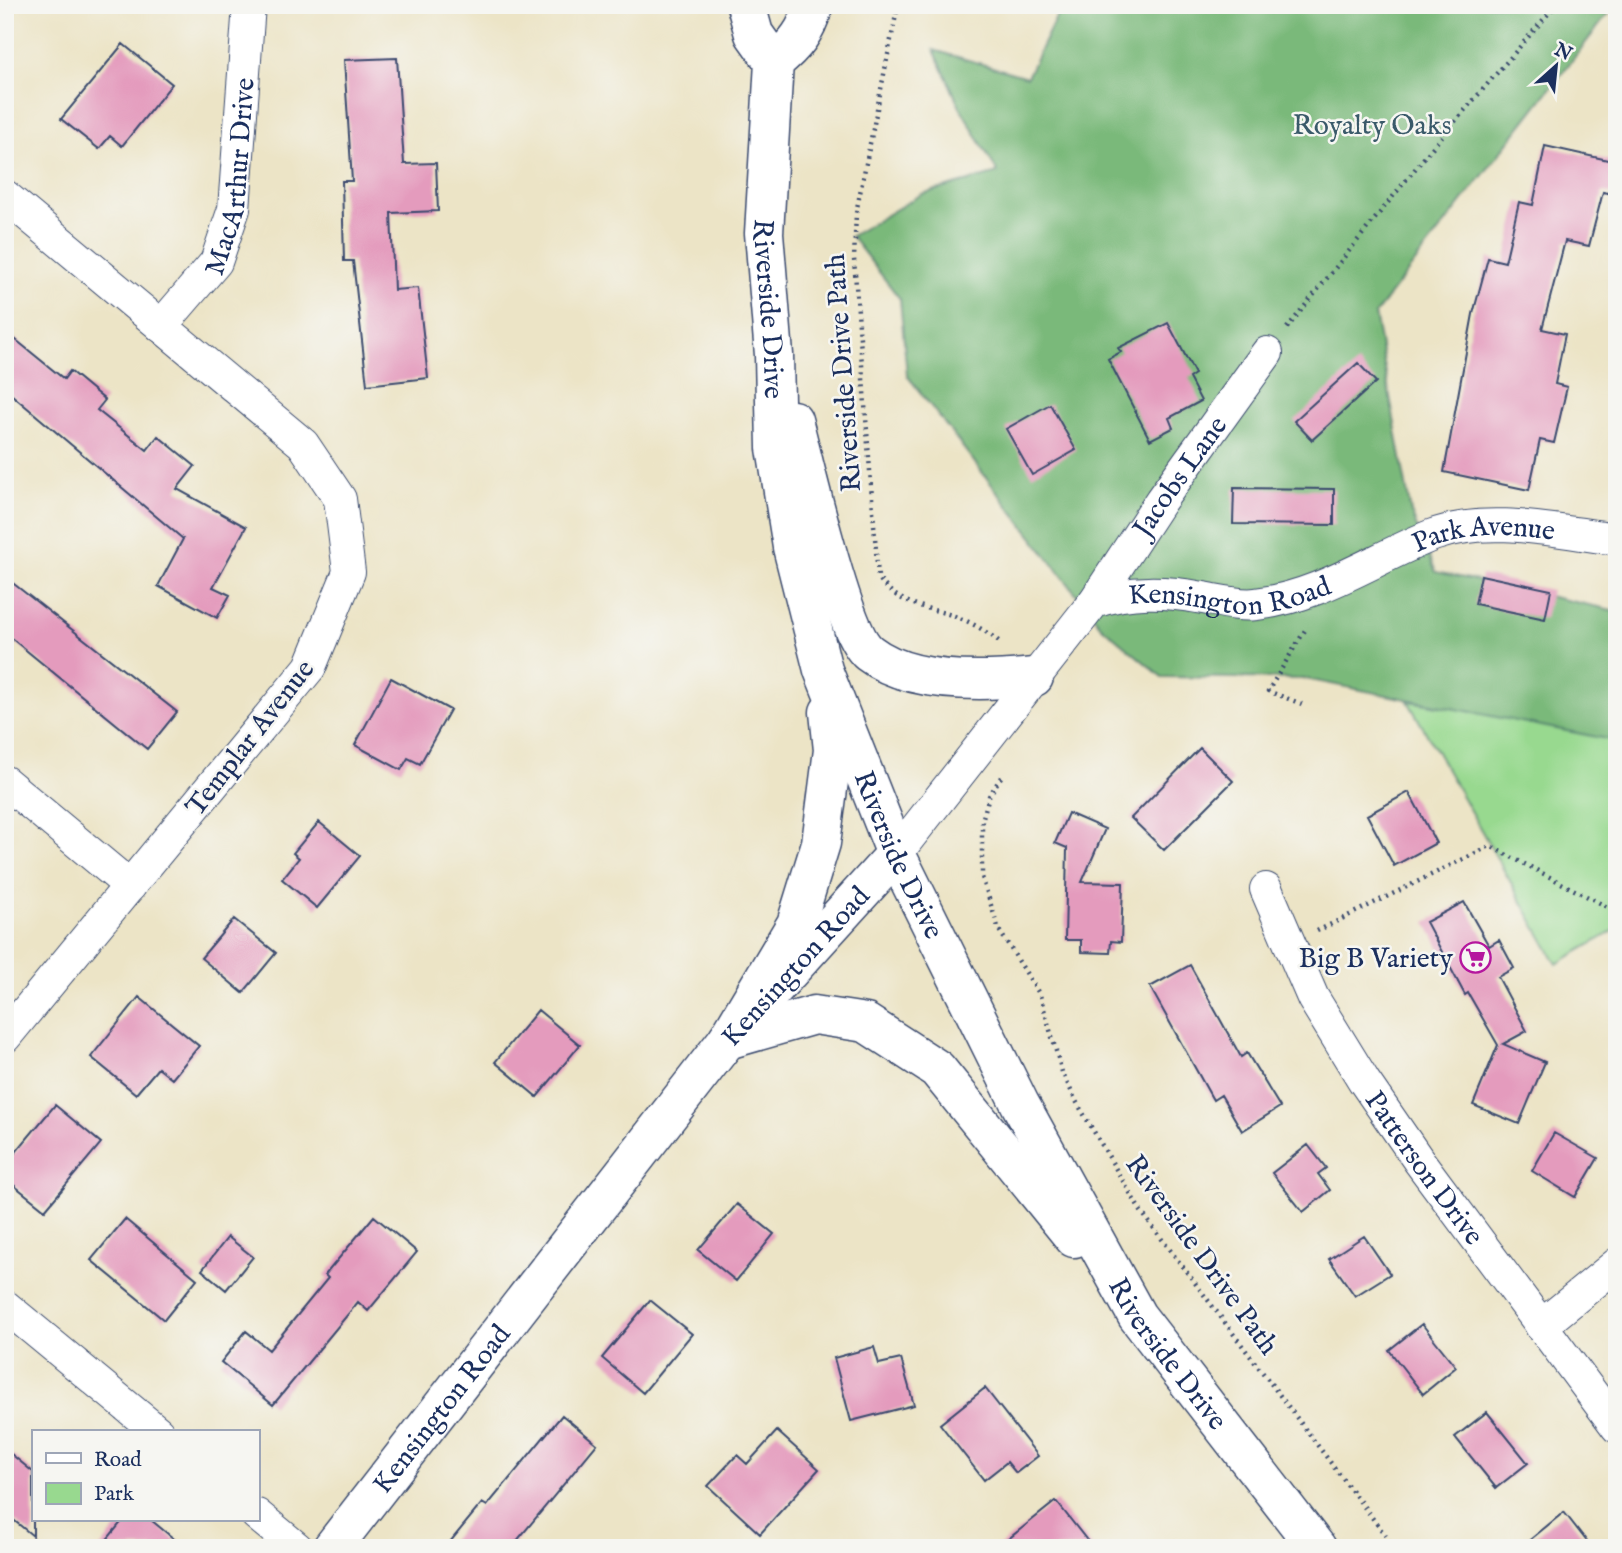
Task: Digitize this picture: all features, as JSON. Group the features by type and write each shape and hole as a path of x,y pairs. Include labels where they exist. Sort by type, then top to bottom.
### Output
{"main road":[{"path":"746,5 754,34 774,62 795,46 806,29 814,5"},
{"name":"Riverside Drive","path":"774,62 764,233 774,355 773,403 783,498 823,670 896,854 1020,1104 1137,1316 1317,1548"},
{"path":"774,355 837,589 866,651 892,667 919,674 985,682 1022,664"},
{"path":"727,1040 796,924 821,843 833,750 823,670"},
{"name":"Kensington Road","path":"332,1548 727,1040 896,854"},
{"path":"727,1040 814,1015 866,1023 937,1069 1137,1316"}],"street":[{"name":"MacArthur Drive","path":"161,326 216,262 234,209 249,5"},
{"name":"Templar Avenue","path":"5,195 303,444 341,499 349,572 310,667 5,1037"},
{"name":"Jacobs Lane","path":"1094,603 1161,500 1267,353"},
{"name":"Park Avenue","path":"1359,571 1434,535 1482,525 1617,539"},
{"name":"Kensington Road","path":"896,854 1022,664 1094,603 1142,592 1178,593 1252,605 1299,594 1359,571"},
{"path":"5,782 130,886"},
{"name":"Patterson Drive","path":"1266,889 1313,998 1364,1081 1419,1161 1617,1427"},
{"path":"1541,1325 1617,1264"},
{"path":"5,1306 156,1430"},
{"path":"259,1517 297,1548"}],"path":[{"name":"Riverside Drive Path","path":"898,5 858,201 855,248 865,441 878,577 886,588 912,606 950,614 969,623 1022,664"},
{"path":"1267,353 1432,148 1556,5"},
{"path":"1302,704 1268,691 1308,625"},
{"name":"Riverside Drive Path","path":"1007,769 989,796 982,821 982,877 999,930 1040,995 1062,1072 1140,1210 1395,1548"},
{"path":"1316,931 1490,846 1617,912"}],"green space":[{"name":"Royalty Oaks","path":"1062,5 1615,5 1375,314 1411,513 1436,572 1617,611 1617,741 1306,679 1162,677 1101,626 907,375 900,299 851,236 922,194 998,173 960,107 934,50 1027,77"},
{"path":"1408,701 1617,740 1617,929 1557,964"}],"building":[{"path":"123,44 172,84 122,146 110,136 99,149 61,119"},
{"path":"397,58 404,164 436,163 438,211 391,213 394,290 418,288 428,378 367,385 353,261 344,261 342,181 352,181 344,60"},
{"path":"1545,146 1617,162 1617,195 1603,192 1589,246 1565,241 1542,329 1565,334 1555,384 1567,387 1554,443 1540,440 1529,490 1444,472 1473,314 1488,258 1505,262 1519,202 1533,205"},
{"path":"1168,323 1195,374 1189,378 1201,401 1169,418 1173,428 1150,440 1108,359 1121,352 1118,348"},
{"path":"5,331 64,379 70,371 105,400 97,410 147,450 158,436 195,466 177,489 246,527 213,587 230,595 217,618 158,586 183,539 5,389"},
{"path":"1358,363 1376,382 1312,440 1294,421"},
{"path":"1050,404 1076,450 1032,475 1006,429"},
{"path":"1234,488 1334,489 1334,525 1233,524"},
{"path":"1481,575 1551,590 1545,619 1475,604"},
{"path":"5,577 177,712 147,749 5,633"},
{"path":"391,678 450,710 420,764 408,758 401,770 355,745"},
{"path":"1200,748 1233,781 1164,850 1131,818"},
{"path":"1409,792 1436,843 1394,866 1367,815"},
{"path":"1068,813 1105,829 1082,882 1123,883 1121,942 1111,941 1110,953 1081,952 1081,940 1065,940 1067,848 1055,843"},
{"path":"319,822 360,856 317,908 282,879 299,858 293,853"},
{"path":"1464,902 1489,946 1499,940 1514,968 1498,977 1527,1031 1503,1044 1545,1062 1519,1124 1473,1105 1498,1045 1468,993 1465,995 1426,922"},
{"path":"234,919 276,953 243,993 201,958"},
{"path":"1190,965 1241,1057 1247,1053 1280,1107 1242,1131 1221,1095 1213,1100 1150,987"},
{"path":"139,997 199,1046 172,1079 158,1068 136,1094 91,1057"},
{"path":"538,1010 580,1045 537,1097 495,1062"},
{"path":"55,1105 101,1143 45,1210 5,1178 5,1165"},
{"path":"1554,1133 1598,1158 1575,1197 1532,1171"},
{"path":"1308,1145 1326,1168 1318,1174 1330,1190 1303,1212 1272,1173"},
{"path":"737,1204 774,1234 736,1281 698,1250"},
{"path":"374,1216 417,1252 368,1311 358,1302 273,1405 221,1362 246,1331 269,1350 328,1278 325,1275"},
{"path":"125,1219 197,1279 164,1320 91,1260"},
{"path":"1364,1236 1390,1274 1355,1296 1329,1259"},
{"path":"228,1237 253,1257 226,1290 202,1270"},
{"path":"650,1300 692,1334 643,1393 602,1358"},
{"path":"1422,1324 1456,1367 1423,1394 1389,1350"},
{"path":"874,1347 879,1364 901,1359 914,1405 851,1421 834,1358"},
{"path":"985,1388 1038,1456 1016,1473 1007,1462 984,1480 940,1424"},
{"path":"1487,1412 1528,1463 1496,1488 1455,1437"},
{"path":"562,1415 597,1444 511,1548 445,1548 482,1503 487,1506"},
{"path":"777,1431 819,1469 760,1534 708,1486 737,1455 747,1464"},
{"path":"5,1449 32,1471 33,1536 5,1513"},
{"path":"1056,1501 1093,1548 997,1548"},
{"path":"1564,1512 1592,1548 1520,1548"},
{"path":"121,1522 153,1522 185,1548 100,1548"}],"place":[{"name":"Big B Variety","path":"1476,957"}]}
